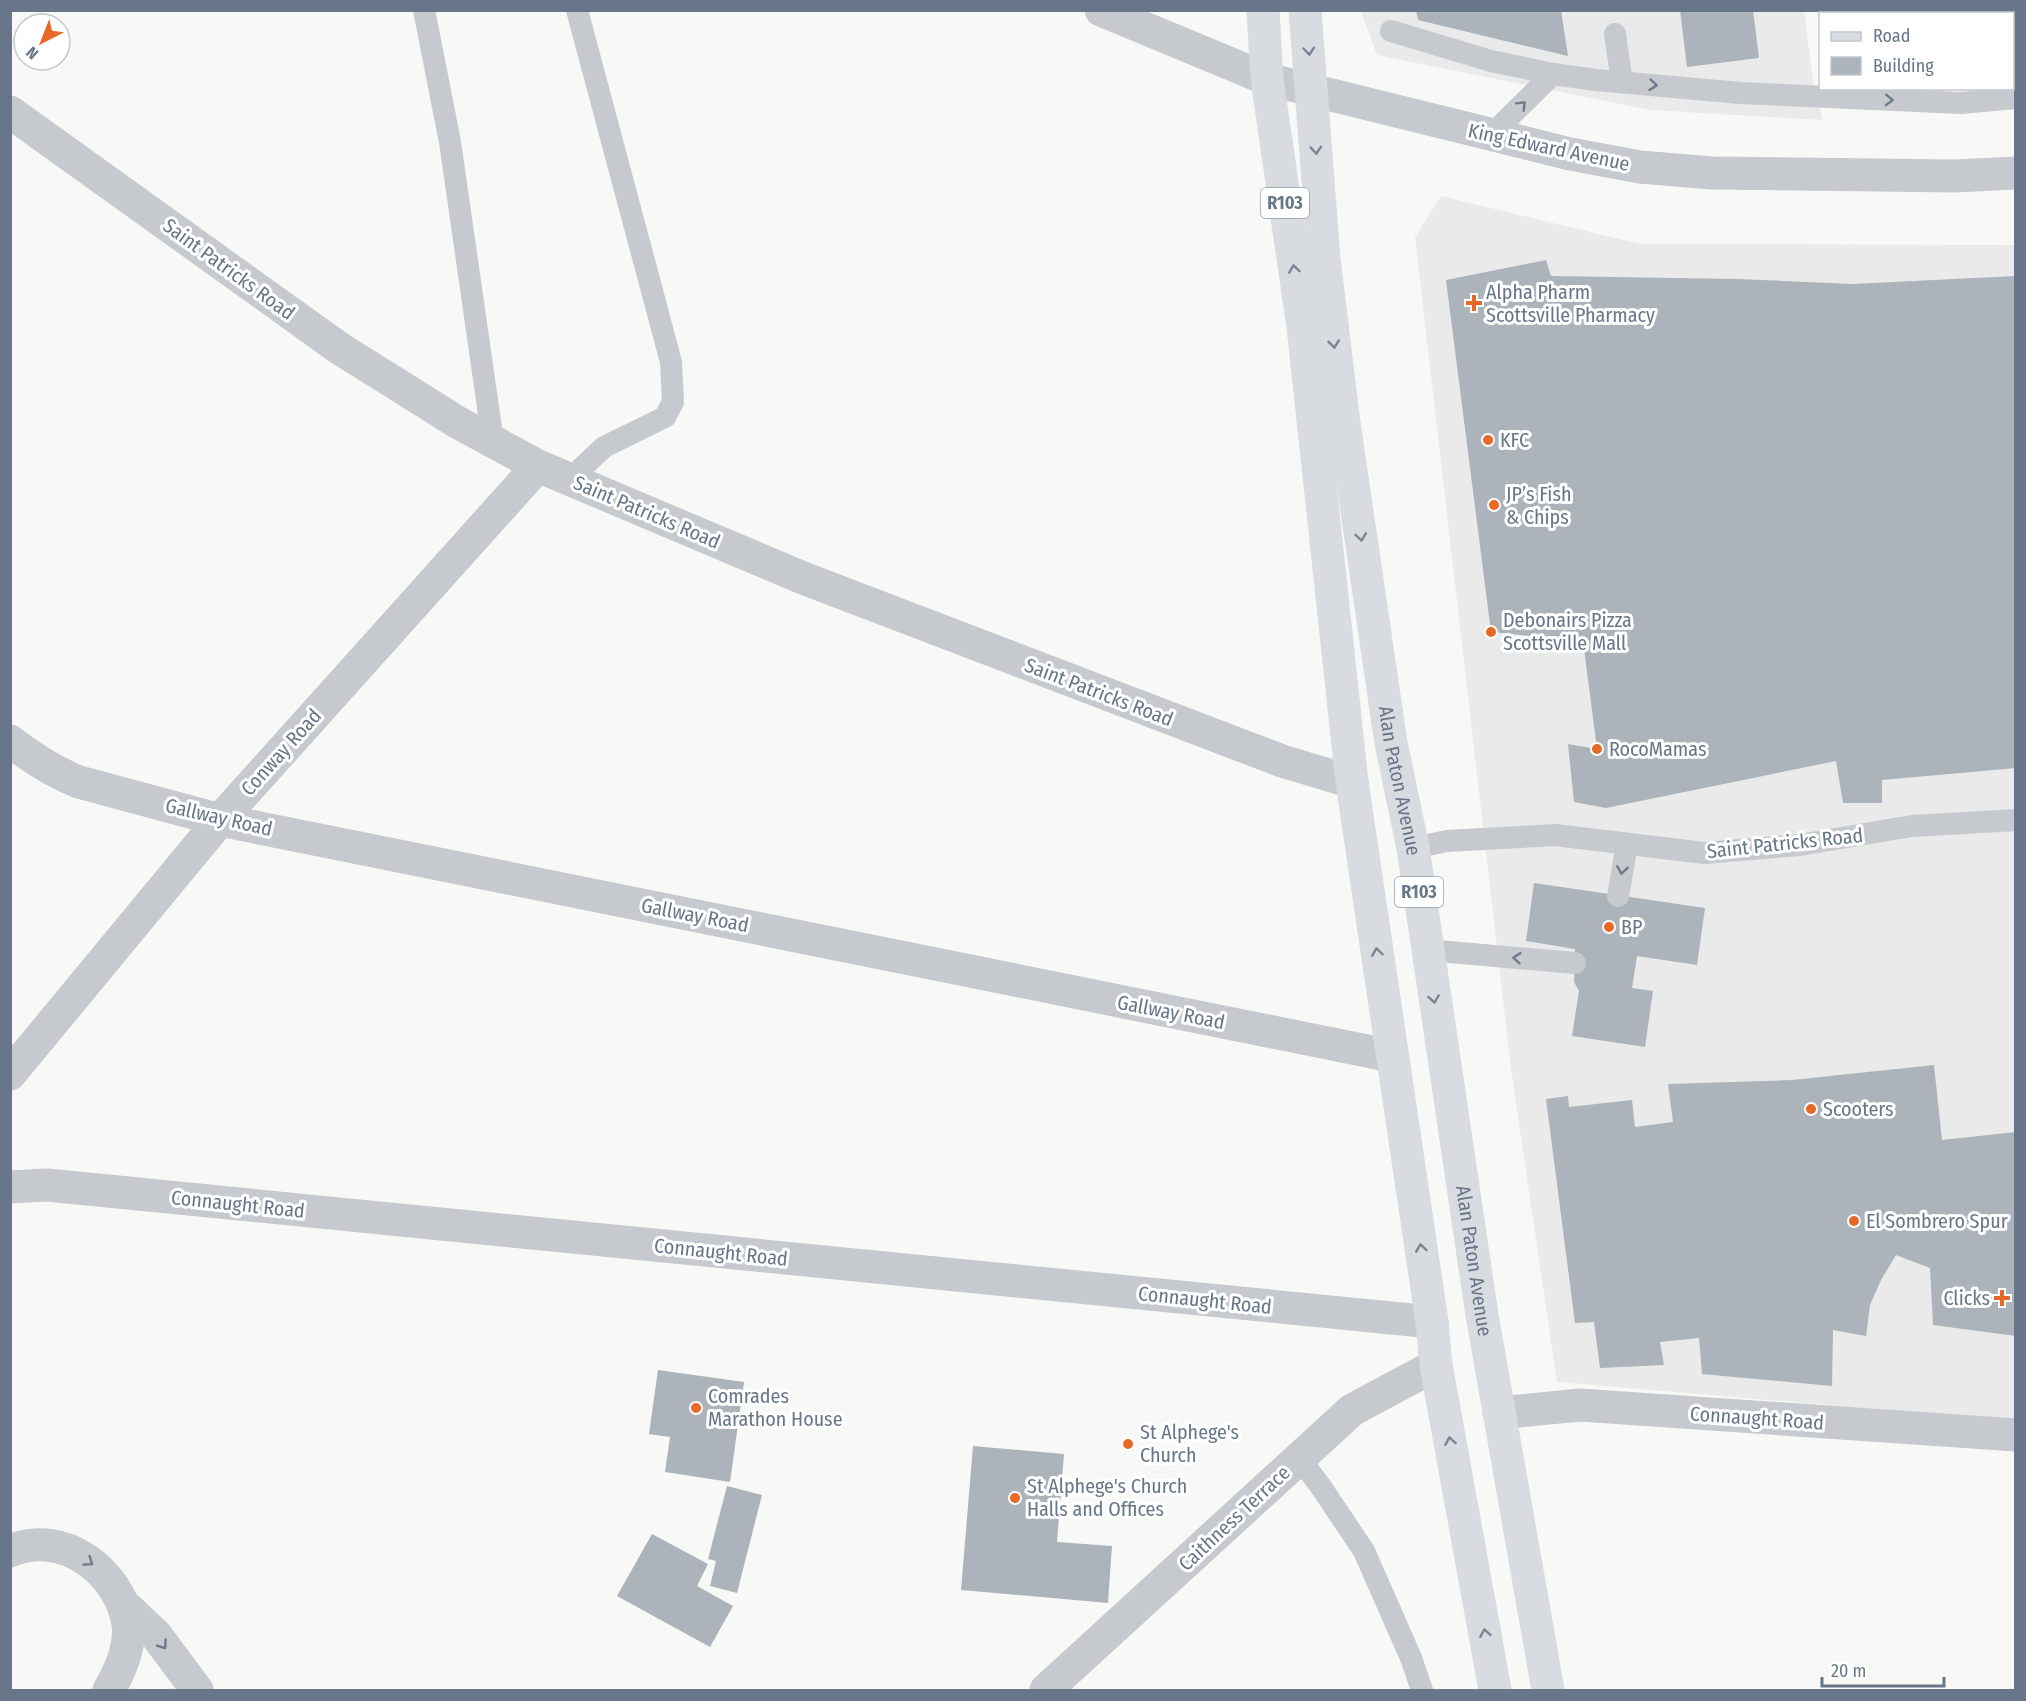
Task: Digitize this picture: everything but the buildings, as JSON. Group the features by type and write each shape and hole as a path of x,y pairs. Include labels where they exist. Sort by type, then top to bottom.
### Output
{"main road":[{"name":"R103","path":"1263,10 1267,79 1303,327 1352,782 1432,1322 1436,1365 1495,1690"},
{"name":"Alan Paton Avenue","path":"1305,10 1324,259 1344,423 1391,742 1413,848 1482,1315 1548,1690"}],"street":[{"name":"King Edward Avenue","path":"1101,10 1267,79 1570,154 1640,167 1712,173 1955,177 2016,173"},
{"name":"Saint Patricks Road","path":"10,112 339,348 457,422 538,466 825,587 1282,761 1352,782"},
{"name":"Conway Road","path":"10,1074 220,819 538,466"},
{"name":"Gallway Road","path":"10,741 57,774 79,782 220,819 1392,1056"},
{"name":"Connaught Road","path":"10,1187 47,1185 1432,1322"},
{"name":"Caithness Terrace","path":"1046,1690 1352,1410 1436,1365"},
{"name":"Connaught Road","path":"1500,1413 1580,1406 2016,1435"},
{"path":"10,1522 24,1548 60,1548 80,1555 98,1568 113,1584 123,1604 128,1626 126,1649 119,1672 110,1690"},
{"path":"123,1604 156,1635 197,1690"}],"lane":[{"path":"424,10 450,142 494,442"},
{"path":"570,480 604,447 665,417 673,402 674,393 671,362 578,10"},
{"path":"1391,31 1491,61 1553,74 1622,82 1740,93 1961,103 2016,98"},
{"path":"1615,34 1622,82"},
{"path":"1491,135 1553,74"},
{"name":"Saint Patricks Road","path":"1413,848 1447,841 1555,835 1704,854 1800,845 1912,826 2016,820"},
{"path":"1618,896 1627,844"},
{"path":"1427,950 1575,963"},
{"path":"1299,1458 1364,1551 1411,1658 1422,1690"}],"shaded area":[{"path":"1361,11 1804,11 1814,89 1823,120 1650,110 1377,55"},
{"path":"1441,196 1640,244 2015,245 2015,1421 1557,1382 1511,1069 1415,237"}],"place":[{"name":"Alpha Pharm Scottsville Pharmacy","path":"1474,303"},
{"name":"KFC","path":"1488,440"},
{"name":"JP’s Fish & Chips","path":"1494,505"},
{"name":"Debonairs Pizza Scottsville Mall","path":"1491,632"},
{"name":"RocoMamas","path":"1597,749"},
{"name":"BP","path":"1609,927"},
{"name":"Scooters","path":"1811,1109"},
{"name":"El Sombrero Spur","path":"1854,1221"},
{"name":"Clicks","path":"2002,1298"},
{"name":"Comrades Marathon House","path":"696,1408"},
{"name":"St Alphege's Church","path":"1128,1444"},
{"name":"St Alphege's Church Halls and Offices","path":"1015,1498"}]}
